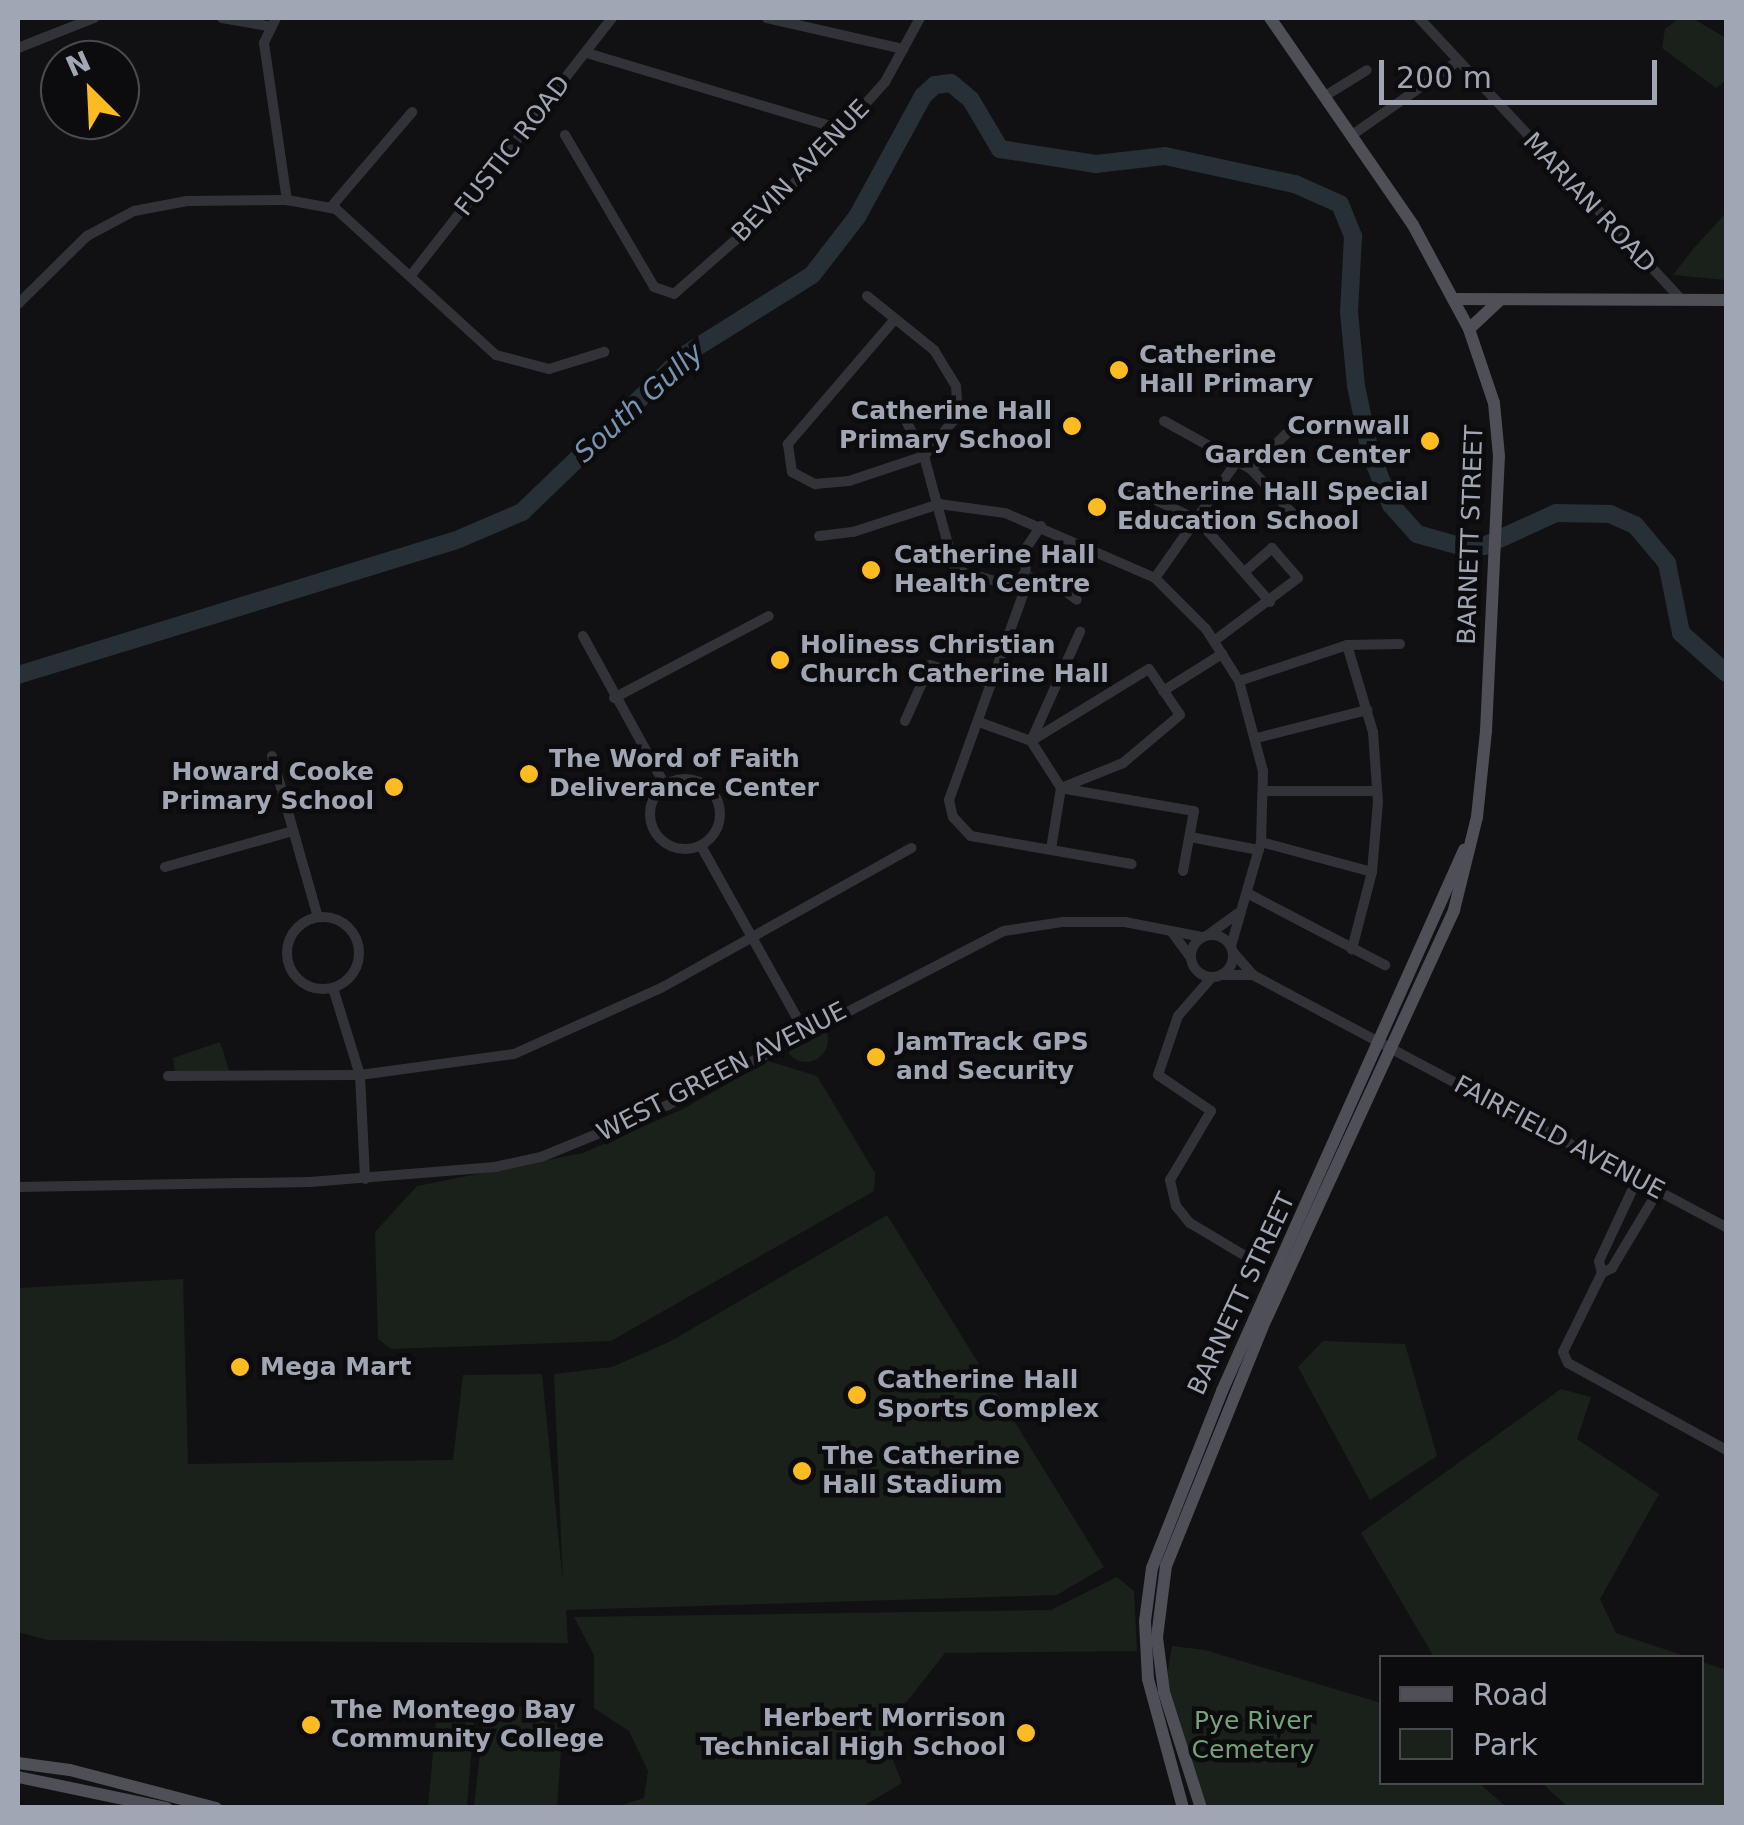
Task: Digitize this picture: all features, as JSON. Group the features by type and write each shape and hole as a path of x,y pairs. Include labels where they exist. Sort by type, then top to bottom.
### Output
{"main road":[{"name":"BARNETT STREET","path":"1182,1808 1148,1679 1145,1621 1152,1568 1222,1392 1454,910 1477,817 1500,437 1469,330 1452,298 1352,135 1270,18"},
{"path":"1452,298 1726,300"},
{"path":"1469,330 1502,299"},
{"name":"BARNETT STREET","path":"1201,1808 1164,1692 1157,1636 1166,1566 1262,1328 1386,1046"},
{"path":"22,1761 216,1808"},
{"path":"18,1777 166,1808"}],"street":[{"path":"18,48 94,18"},
{"path":"222,18 272,22 264,43 287,200"},
{"name":"FUSTIC ROAD","path":"412,274 612,18"},
{"path":"767,18 904,49"},
{"name":"BEVIN AVENUE","path":"565,135 627,246 654,287 670,295 772,208 843,130 886,82 920,18"},
{"name":"MARIAN ROAD","path":"1420,18 1681,299"},
{"path":"586,53 843,130"},
{"path":"1352,135 1458,62"},
{"path":"1325,96 1367,70"},
{"path":"331,207 412,112"},
{"path":"18,304 87,236 134,210 187,202 287,200 331,207 412,274 496,355 549,368 604,352"},
{"path":"867,296 934,350 956,386 958,414 924,456 850,481 815,484 792,472 788,444 894,318"},
{"path":"1164,421 1252,469 1295,516"},
{"path":"907,422 924,456 955,570 1026,589"},
{"path":"1252,469 1286,434"},
{"path":"1155,578 1238,460"},
{"path":"1126,486 1198,520 1270,602"},
{"path":"819,536 852,532 939,504 1041,526 1155,578 1214,640 1238,681 1258,738 1264,791 1260,846 1238,913 1232,949 1217,976 1194,993 1178,1016 1158,1075 1211,1112 1170,1180 1171,1194 1190,1222 1242,1254"},
{"path":"1041,526 1026,548 1026,589 949,800 954,818 970,836 1132,864"},
{"path":"1214,640 1298,578 1273,548 1244,572"},
{"path":"1023,575 1060,586 1077,600"},
{"path":"614,698 769,616"},
{"path":"1031,742 1080,632"},
{"path":"583,636 664,785"},
{"path":"1238,681 1347,645 1400,644"},
{"path":"1347,645 1367,710 1377,791 1372,872 1352,949"},
{"path":"1164,691 1222,654"},
{"path":"904,721 930,665 992,684"},
{"path":"1031,742 1149,669 1180,714 1123,764 1060,788"},
{"path":"1258,738 1367,710"},
{"path":"979,722 1031,742 1060,788 1050,849"},
{"path":"272,756 318,917"},
{"path":"693,779 716,796 720,820 701,846 679,849 653,829 651,805 664,785 693,779"},
{"path":"1060,788 1194,810 1183,871"},
{"path":"1264,791 1377,791"},
{"path":"166,866 293,831"},
{"path":"1190,837 1260,846 1372,872"},
{"path":"701,846 804,1032"},
{"path":"168,1076 360,1076 468,1065 538,1046 752,938 911,848"},
{"path":"1247,893 1384,966"},
{"path":"1192,963 1205,936 1238,913"},
{"path":"318,917 349,927 359,947 356,968 332,988 307,986 287,963 292,932 318,917"},
{"name":"WEST GREEN AVENUE","path":"18,1187 365,1179 542,1157 668,1105 1004,931 1064,922 1126,922 1205,936 1232,949"},
{"path":"1172,932 1192,963 1194,993"},
{"path":"1232,949 1253,975 1386,1046"},
{"path":"1192,963 1217,976 1253,975"},
{"path":"332,988 360,1076 365,1179"},
{"name":"FAIRFIELD AVENUE","path":"1386,1046 1726,1227"},
{"path":"1602,1273 1599,1261 1638,1180"},
{"path":"1658,1190 1564,1338 1568,1363 1726,1450"}],"green space":[{"path":"1679,18 1692,18 1726,38 1726,80 1716,88 1662,48 1665,29"},
{"path":"1726,213 1726,280 1673,275 1694,248"},
{"path":"806,1018 821,1025 828,1040 821,1055 806,1062 791,1055 784,1040 791,1025"},
{"path":"220,1042 230,1073 175,1072 173,1058"},
{"path":"768,1061 817,1076 875,1173 874,1191 611,1341 391,1349 378,1339 375,1232 417,1186 583,1153 683,1109"},
{"path":"887,1215 1104,1567 1057,1595 566,1610 568,1643 48,1640 18,1632 18,1288 183,1279 188,1464 453,1460 463,1375 542,1374 563,1582 554,1374 612,1367 671,1341"},
{"path":"1323,1341 1405,1344 1437,1456 1370,1500 1298,1367"},
{"path":"1561,1389 1591,1397 1577,1439 1659,1494 1600,1599 1616,1633 1682,1655 1433,1655 1361,1533"},
{"path":"1117,1577 1134,1591 1137,1651 945,1653 893,1719 891,1755 902,1783 862,1807 616,1807 644,1798 648,1771 629,1731 594,1708 594,1655 574,1617 1051,1610"},
{"name":"Pye River Cemetery","path":"1172,1646 1205,1650 1379,1702 1379,1785 1481,1785 1506,1807 1201,1807 1164,1692"},
{"path":"1704,1663 1726,1670 1726,1807 1568,1807 1544,1785 1704,1785"},
{"path":"475,1706 467,1807 428,1807 437,1710"},
{"path":"485,1706 564,1708 557,1807 474,1807"}],"waterway":[{"name":"South Gully","path":"18,675 459,539 522,512 686,354 812,275 857,217 923,96 935,85 951,83 971,100 1000,149 1096,164 1165,156 1295,184 1340,204 1353,236 1349,312 1356,386 1370,452 1391,505 1417,534 1460,546 1484,546 1556,513 1610,514 1635,525 1667,563 1681,633 1726,673"}],"place":[{"name":"Catherine Hall Primary","path":"1119,370"},
{"name":"Catherine Hall Primary School","path":"1072,426"},
{"name":"Cornwall Garden Center","path":"1430,441"},
{"name":"Catherine Hall Special Education School","path":"1097,507"},
{"name":"Catherine Hall Health Centre","path":"871,570"},
{"name":"Holiness Christian Church Catherine Hall","path":"780,660"},
{"name":"The Word of Faith Deliverance Center","path":"529,774"},
{"name":"Howard Cooke Primary School","path":"394,787"},
{"name":"JamTrack GPS and Security","path":"876,1057"},
{"name":"Mega Mart","path":"240,1367"},
{"name":"Catherine Hall Sports Complex","path":"857,1395"},
{"name":"The Catherine Hall Stadium","path":"802,1471"},
{"name":"The Montego Bay Community College","path":"311,1725"},
{"name":"Herbert Morrison Technical High School","path":"1026,1733"}]}
